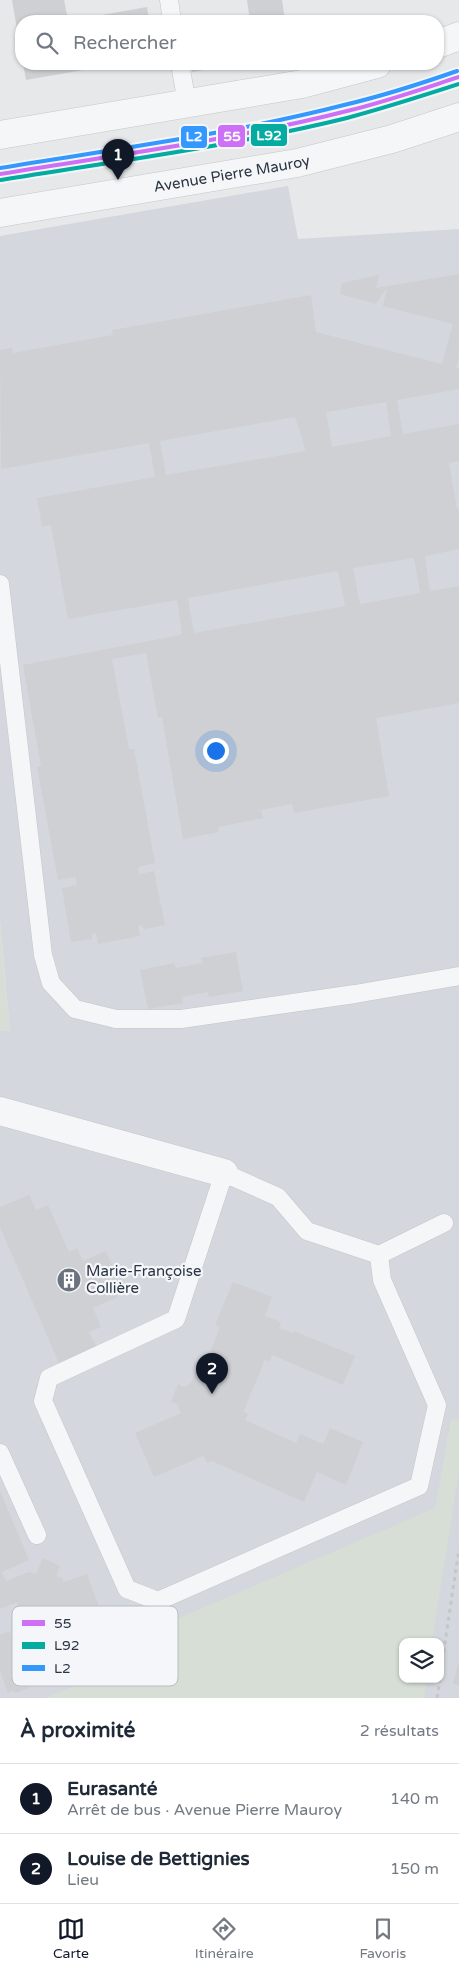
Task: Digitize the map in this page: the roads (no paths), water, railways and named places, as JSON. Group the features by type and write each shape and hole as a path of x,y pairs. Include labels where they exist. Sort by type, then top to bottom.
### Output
{"street":[{"path":"444,42 459,36"},
{"path":"0,135 302,84 354,70"},
{"name":"Avenue Pierre Mauroy","path":"0,213 306,161 392,139 459,117"},
{"path":"0,1111 224,1173"}],"lane":[{"path":"169,0 171,15"},
{"path":"181,70 187,104"},
{"path":"0,174 304,122 366,107 459,77"},
{"path":"0,584 43,955 51,983 75,1009 116,1019 181,1019 346,995 459,976"},
{"path":"380,1255 382,1280 437,1405 419,1486 158,1601 127,1589 43,1401 49,1378 176,1319 224,1173 278,1197 307,1231 380,1255 444,1223"},
{"path":"0,1453 37,1535"}],"place":[{"name":"Eurasanté","path":"118,180"},
{"name":"Marie-Françoise Collière","path":"69,1280"},
{"name":"Louise de Bettignies","path":"212,1394"}]}
